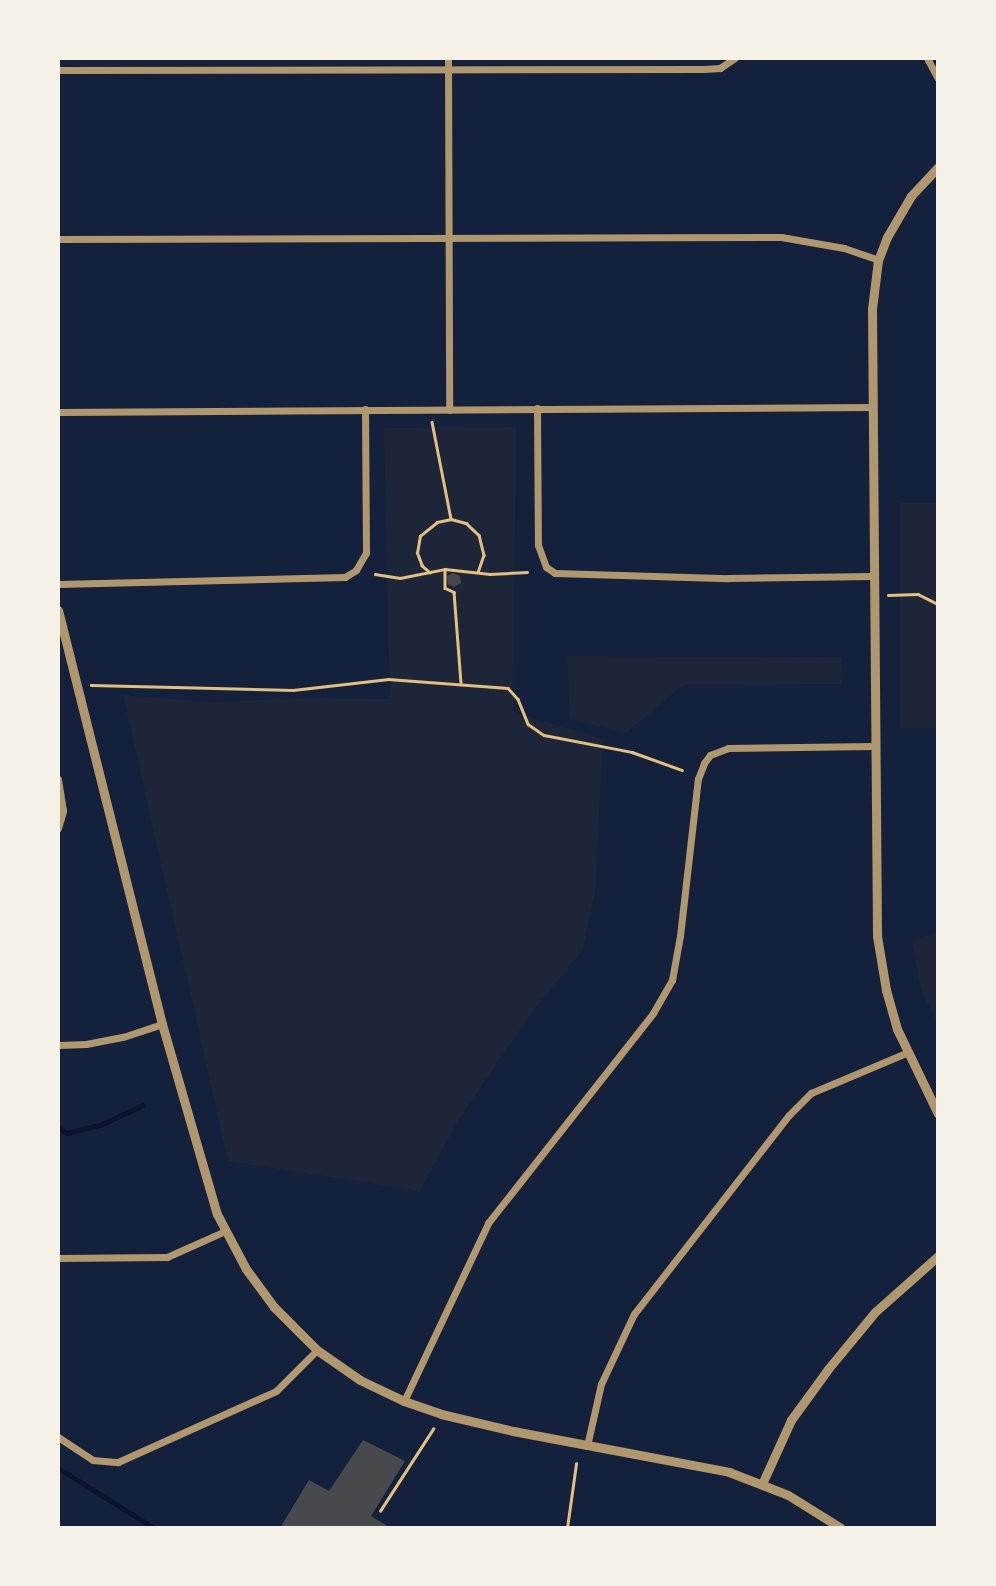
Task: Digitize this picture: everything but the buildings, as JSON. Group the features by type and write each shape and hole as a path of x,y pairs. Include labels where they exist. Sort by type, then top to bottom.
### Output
{"street":[{"path":"448,58 449,410"},
{"path":"58,71 704,69 720,68 735,58"},
{"path":"927,58 938,79"},
{"path":"938,167 902,208 878,260 872,309 877,936 886,990 906,1053 938,1114"},
{"path":"58,239 781,237 832,245 878,260"},
{"path":"58,412 873,407"},
{"path":"537,408 538,545 546,567 555,573 728,578 874,576"},
{"path":"58,584 345,577 356,570 366,553 365,409"},
{"path":"58,610 162,1024 225,1231 260,1289 317,1350 360,1380 404,1401 454,1418 587,1446 727,1471 805,1504 841,1528"},
{"path":"404,1401 488,1223 653,1013 672,980 698,779 704,763 710,755 728,748 874,746"},
{"path":"58,779 63,811 58,828"},
{"path":"58,1045 86,1044 123,1037 162,1024"},
{"path":"587,1446 601,1384 634,1314 794,1108 811,1093 906,1053"},
{"path":"58,1258 167,1257 225,1231"},
{"path":"762,1484 791,1420 828,1369 875,1312 938,1256"},
{"path":"58,1437 93,1460 118,1462 276,1391 317,1350"}],"path":[{"path":"432,422 451,519"},
{"path":"430,573 422,566 418,553 420,536 437,522 451,519 466,523 479,535 484,555 478,572"},
{"path":"445,569 446,588 454,592 461,683"},
{"path":"375,574 400,578 445,569 516,574 527,572"},
{"path":"888,595 918,594 938,604"},
{"path":"77,686 106,683 293,690 387,678 509,688 518,699 528,724 544,735 632,752 682,769"},
{"path":"380,1511 433,1429"},
{"path":"567,1528 576,1464"}],"shaded area":[{"path":"516,427 513,712 603,739 595,893 582,951 535,1008 459,1119 420,1191 228,1161 123,695 211,702 311,698 390,699 384,431 386,428"},
{"path":"900,503 938,503 938,728 900,728"},
{"path":"567,656 842,657 841,684 683,685 626,733 570,719"},
{"path":"938,932 938,1023 921,990 912,941"}],"waterway":[{"path":"58,1128 67,1133 100,1125 143,1105"},
{"path":"58,1468 154,1528"}]}
